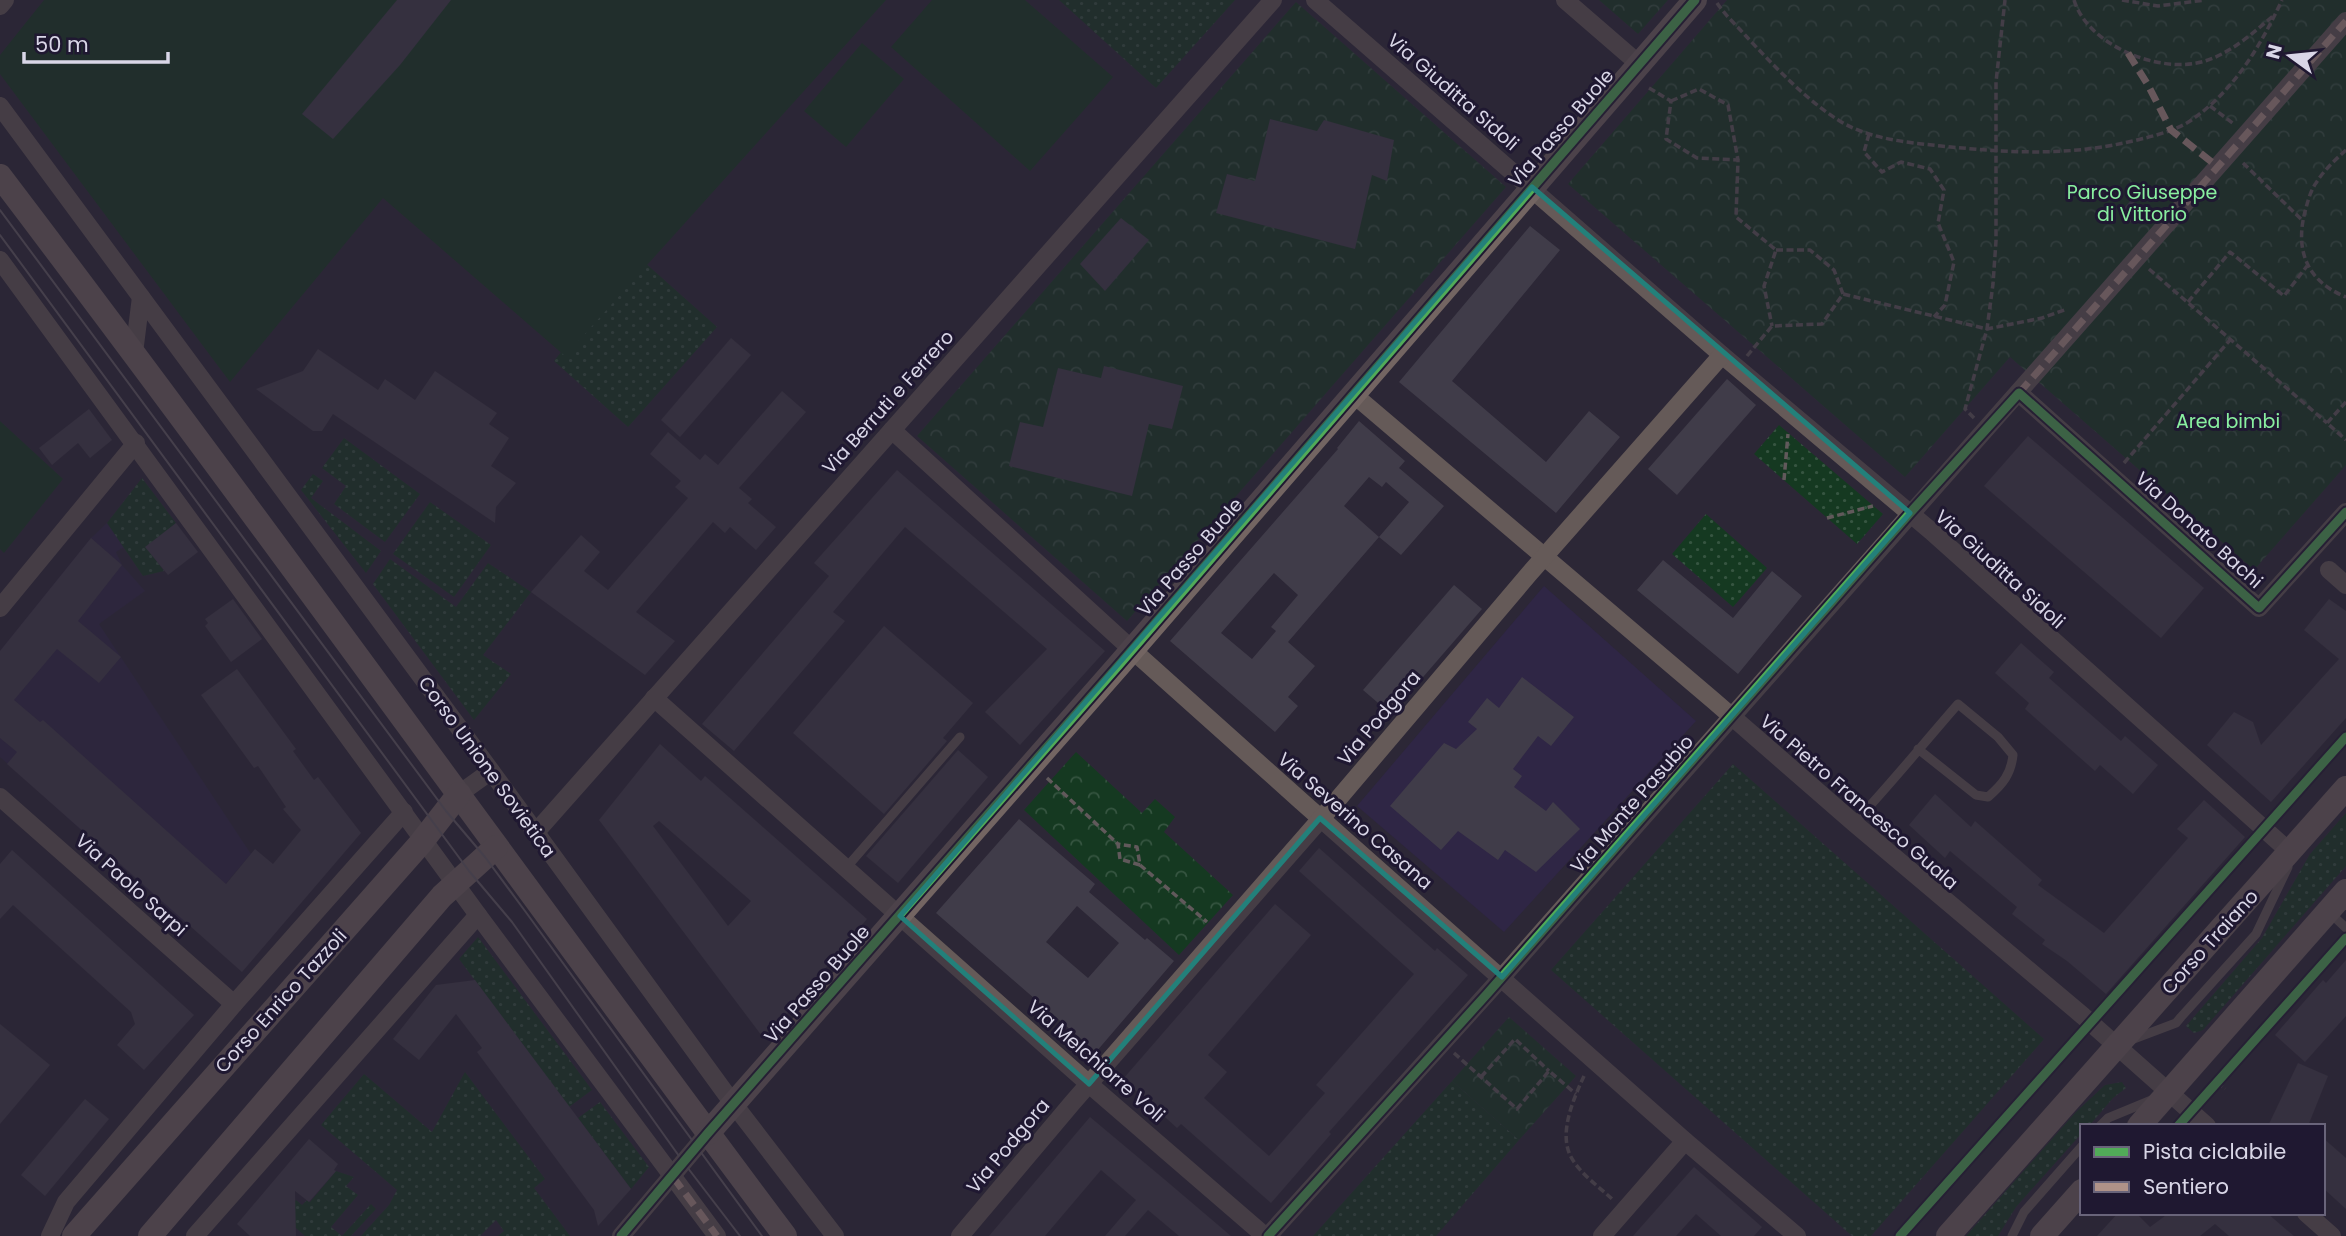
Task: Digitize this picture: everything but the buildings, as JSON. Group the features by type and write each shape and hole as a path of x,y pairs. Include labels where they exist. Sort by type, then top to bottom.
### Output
{"street":[{"path":"0,6 5,0"},
{"name":"Via Berruti e Ferrero","path":"536,832 1273,0"},
{"name":"Via Giuditta Sidoli","path":"1315,0 1737,368 2297,844"},
{"name":"Via Passo Buole","path":"1565,0 1639,64"},
{"name":"Via Passo Buole","path":"708,1133 1132,650 1695,0"},
{"name":"Via Monte Pasubio","path":"1267,1236 1502,977 2346,21"},
{"name":"Corso Unione Sovietica","path":"0,106 734,1105 835,1236"},
{"name":"Corso Unione Sovietica","path":"0,176 134,353 785,1236"},
{"path":"0,260 455,884 718,1236"},
{"path":"134,353 141,296"},
{"name":"Via Podgora","path":"960,1236 1088,1084 1722,355"},
{"name":"Via Donato Bachi","path":"2020,393 2259,608 2346,512"},
{"name":"Via Pietro Francesco Guala","path":"1353,394 2118,1046 2205,1124"},
{"name":"Via Severino Casana","path":"892,430 1320,818 1685,1141 1797,1236"},
{"path":"0,608 136,443"},
{"path":"2329,570 2346,585"},
{"path":"654,698 900,916"},
{"name":"Corso Enrico Tazzoli","path":"74,1236 424,840 459,794 491,771"},
{"name":"Corso Traiano","path":"1948,1236 2346,788"},
{"name":"Via Paolo Sarpi","path":"0,797 234,1004"},
{"name":"Corso Enrico Tazzoli","path":"50,1236 65,1202 234,1004 404,812"},
{"path":"150,1236 436,903 496,847"},
{"path":"2142,1124 2337,919 2346,891"},
{"path":"195,1236 478,915"},
{"name":"Via Melchiorre Voli","path":"900,916 1088,1084 1267,1236"},
{"path":"621,1236 708,1133"},
{"path":"1602,1236 1685,1141"},
{"path":"2042,1236 2080,1193"},
{"path":"2308,1215 2332,1236"}],"lane":[{"path":"1854,823 1918,749 1958,704 1998,737 2013,755 2011,769 2001,786 1989,797 1976,795 1918,749"},
{"path":"846,868 960,737"},
{"path":"2102,1124 2108,1118 2169,1093"},
{"path":"2012,1236 2024,1212 2080,1148"}],"path":[{"path":"1715,0 1792,83 1851,127 1869,134 1922,144 2041,154 2127,143 2188,122 2210,106 2236,80 2282,0"},
{"path":"1986,429 1965,409 1987,330 1996,241 1996,82 2005,0"},
{"path":"2074,0 2076,8 2097,32 2118,50 2149,62 2178,64 2204,62 2225,53 2276,13"},
{"path":"2122,0 2158,6 2205,0"},
{"path":"1649,88 1671,102"},
{"path":"1671,102 1699,89 1728,105 1738,160 1736,217 1776,250 1810,250 1834,270 1843,294"},
{"path":"1671,102 1666,139 1698,158 1738,160"},
{"path":"2210,106 2247,134"},
{"path":"1869,134 1864,152 1882,172 1901,162 1930,169 1944,190 1938,223 1954,262 1945,305 1934,317"},
{"path":"2346,150 2314,185 2302,219 2301,245 2307,266 2320,281 2346,297"},
{"path":"2231,152 2302,219"},
{"path":"1772,326 1764,286 1776,250"},
{"path":"2188,303 2230,252 2284,296 2307,266"},
{"path":"2137,259 2346,440"},
{"path":"1843,294 1987,330 2042,318 2067,309"},
{"path":"1737,368 1772,326 1822,324 1843,294"},
{"path":"2113,477 2230,340"},
{"path":"2327,423 2346,402"},
{"path":"1784,480 1788,432"},
{"path":"1827,518 1873,506"},
{"path":"1032,764 1118,844 1137,847 1140,864"},
{"path":"1118,844 1120,859 1140,864 1220,933"},
{"path":"1481,1077 1515,1039 1576,1094"},
{"path":"1443,1043 1517,1109 1549,1071"},
{"path":"1594,1059 1576,1094 1566,1133 1569,1154 1624,1211"},
{"path":"2190,1111 2226,1072"},
{"path":"2217,1082 2225,1089"}],"highlighted area":[{"path":"1532,187 1910,513 1502,977 1320,818 1089,1084 900,916"}],"shaded area":[{"path":"107,523 124,547 116,552 122,565 145,591 99,624 251,854 189,927 0,757 0,651 91,538"},
{"path":"1544,586 1696,721 1504,932 1357,806"}],"green space":[{"path":"44,0 886,0 565,356 383,198 230,382 0,74 0,55"},
{"path":"932,0 1025,0 1113,77 1030,171 891,47"},
{"path":"1059,0 1235,0 1156,88"},
{"path":"1599,0 1668,0 1638,34"},
{"name":"Parco Giuseppe di Vittorio","path":"1727,0 2346,0 2346,465 2254,570 2010,357 1905,477 1568,184"},
{"path":"1296,2 1506,187 1127,621 917,436"},
{"path":"862,43 904,79 846,147 804,111"},
{"path":"386,194 643,261 717,327 628,427 554,361 561,352"},
{"path":"0,421 63,479 4,553 0,549"},
{"path":"1779,425 1883,514 1857,544 1754,454"},
{"path":"344,438 420,494 385,542 334,504 346,486 322,468"},
{"path":"313,474 323,481 311,498 381,551 366,573 301,490"},
{"path":"142,478 176,523 147,548 164,571 143,576 107,523"},
{"path":"430,502 491,545 454,597 393,554"},
{"path":"1706,514 1767,568 1733,607 1672,554"},
{"path":"390,559 456,607 488,563 531,592 483,655 511,674 474,720 373,584"},
{"path":"1076,752 1142,813 1155,799 1175,817 1164,832 1233,895 1179,955 1024,810"},
{"path":"1733,764 2044,1039 1871,1236 1852,1236 1551,970"},
{"path":"2346,813 2346,866 2203,1030 2194,1033 2186,1026 2262,938 2310,854"},
{"path":"478,937 592,1090 569,1107 459,959"},
{"path":"1509,1017 1576,1076 1519,1140 1452,1081"},
{"path":"465,1072 545,1179 534,1188 570,1236 498,1236 504,1231 496,1220 480,1236 361,1236 389,1205 397,1190 321,1125 364,1074 432,1132"},
{"path":"1452,1081 1519,1140 1436,1236 1313,1236"},
{"path":"2122,1082 2126,1088 2113,1098 2091,1124 2080,1124 2080,1135 2016,1207 1998,1236 1966,1236 2076,1112 2105,1085"},
{"path":"600,1102 649,1167 631,1189 578,1118"},
{"path":"336,1171 354,1177 346,1186 358,1195 331,1227 342,1236 305,1236 282,1216 296,1200 302,1205 307,1200 310,1202"},
{"path":"371,1204 376,1209 351,1236 342,1236"}],"tram line":[{"path":"0,210 446,811 485,857 762,1236"},
{"path":"0,235 469,871 512,922 684,1163 740,1236"}],"marked path":[{"path":"2019,393 2346,21"},
{"path":"2128,53 2171,130 2218,167"},
{"path":"673,1177 717,1236"}],"cycle path":[{"path":"621,1236 1695,0"},
{"path":"1268,1236 1487,994 2019,393 2259,608 2346,512"},
{"path":"1900,1236 2346,737"},
{"path":"2180,1124 2346,938"}],"park label":[{"name":"Area bimbi","path":"2228,421"}]}
